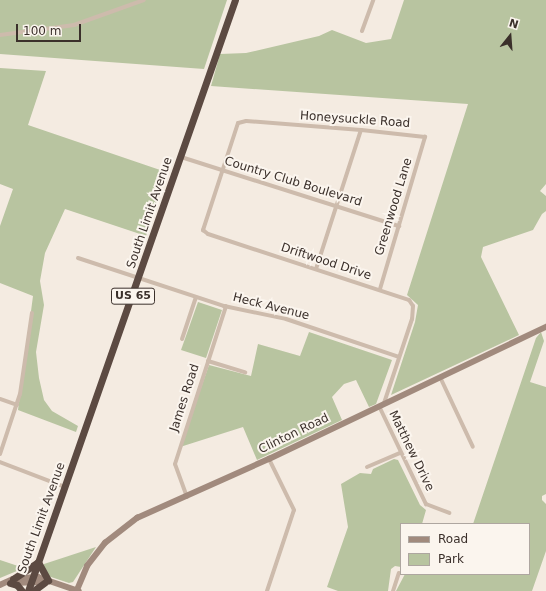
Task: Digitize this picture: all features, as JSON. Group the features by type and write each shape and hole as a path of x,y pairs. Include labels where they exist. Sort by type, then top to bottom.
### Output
{"highway":[{"name":"South Limit Avenue","path":"28,591 235,0"},
{"path":"22,591 10,582 38,562 47,581 33,591"}],"street":[{"path":"0,36 74,25 144,0"},
{"path":"362,31 373,0"},
{"name":"Honeysuckle Road","path":"222,171 238,123 242,121 424,136 420,153"},
{"path":"316,268 361,130"},
{"name":"Greenwood Lane","path":"380,289 420,153"},
{"name":"Country Club Boulevard","path":"181,157 399,226"},
{"name":"Driftwood Drive","path":"222,171 202,227 205,233 380,289 411,302 412,319 399,356"},
{"name":"Heck Avenue","path":"78,258 196,297 226,306 286,319 399,356"},
{"path":"182,339 196,297"},
{"name":"James Road","path":"187,497 174,464 226,306"},
{"path":"0,454 17,405 32,312"},
{"name":"Clinton Road","path":"78,590 87,566 115,532 137,518 187,497 546,327"},
{"path":"381,405 399,356"},
{"path":"208,361 245,372"},
{"path":"440,377 473,446"},
{"path":"0,400 17,405"},
{"name":"Matthew Drive","path":"381,405 400,453 426,504 449,513"},
{"path":"367,467 400,453"},
{"path":"267,591 294,510 269,458"},
{"path":"0,462 65,487"},
{"path":"393,591 400,573"},
{"path":"0,585 32,579 47,581 78,590"}],"green space":[{"path":"0,0 227,0 204,69 0,54"},
{"path":"404,0 546,0 546,184 540,191 546,196 546,211 542,214 533,230 483,247 481,257 519,335 391,395 415,322 418,305 407,295 468,104 211,86 220,54 246,53 319,36 332,30 366,43 391,39"},
{"path":"0,68 46,71 28,125 166,172 146,236 65,209 45,253 40,281 44,305 36,352 39,378 44,400 52,411 78,426 76,432 18,410 33,296 0,283 0,226 13,189 0,184"},
{"path":"198,302 222,310 206,358 181,350"},
{"path":"309,332 392,360 376,404 369,407 356,380 344,384 332,397 342,420 257,460 243,427 180,447 209,365 251,376 258,344 300,356"},
{"path":"541,332 544,341 530,382 546,387 546,494 542,496 542,500 546,504 546,551 532,591 396,591 404,575 530,575 530,523 473,523 536,338"},
{"path":"394,459 398,460 420,505 426,510 422,523 400,523 400,567 395,566 391,569 388,591 338,591 327,587 348,527 341,484 360,473 371,474 373,469"},
{"path":"96,547 73,582 69,583 48,576 42,568 44,564"},
{"path":"0,560 24,568 0,578"}]}
